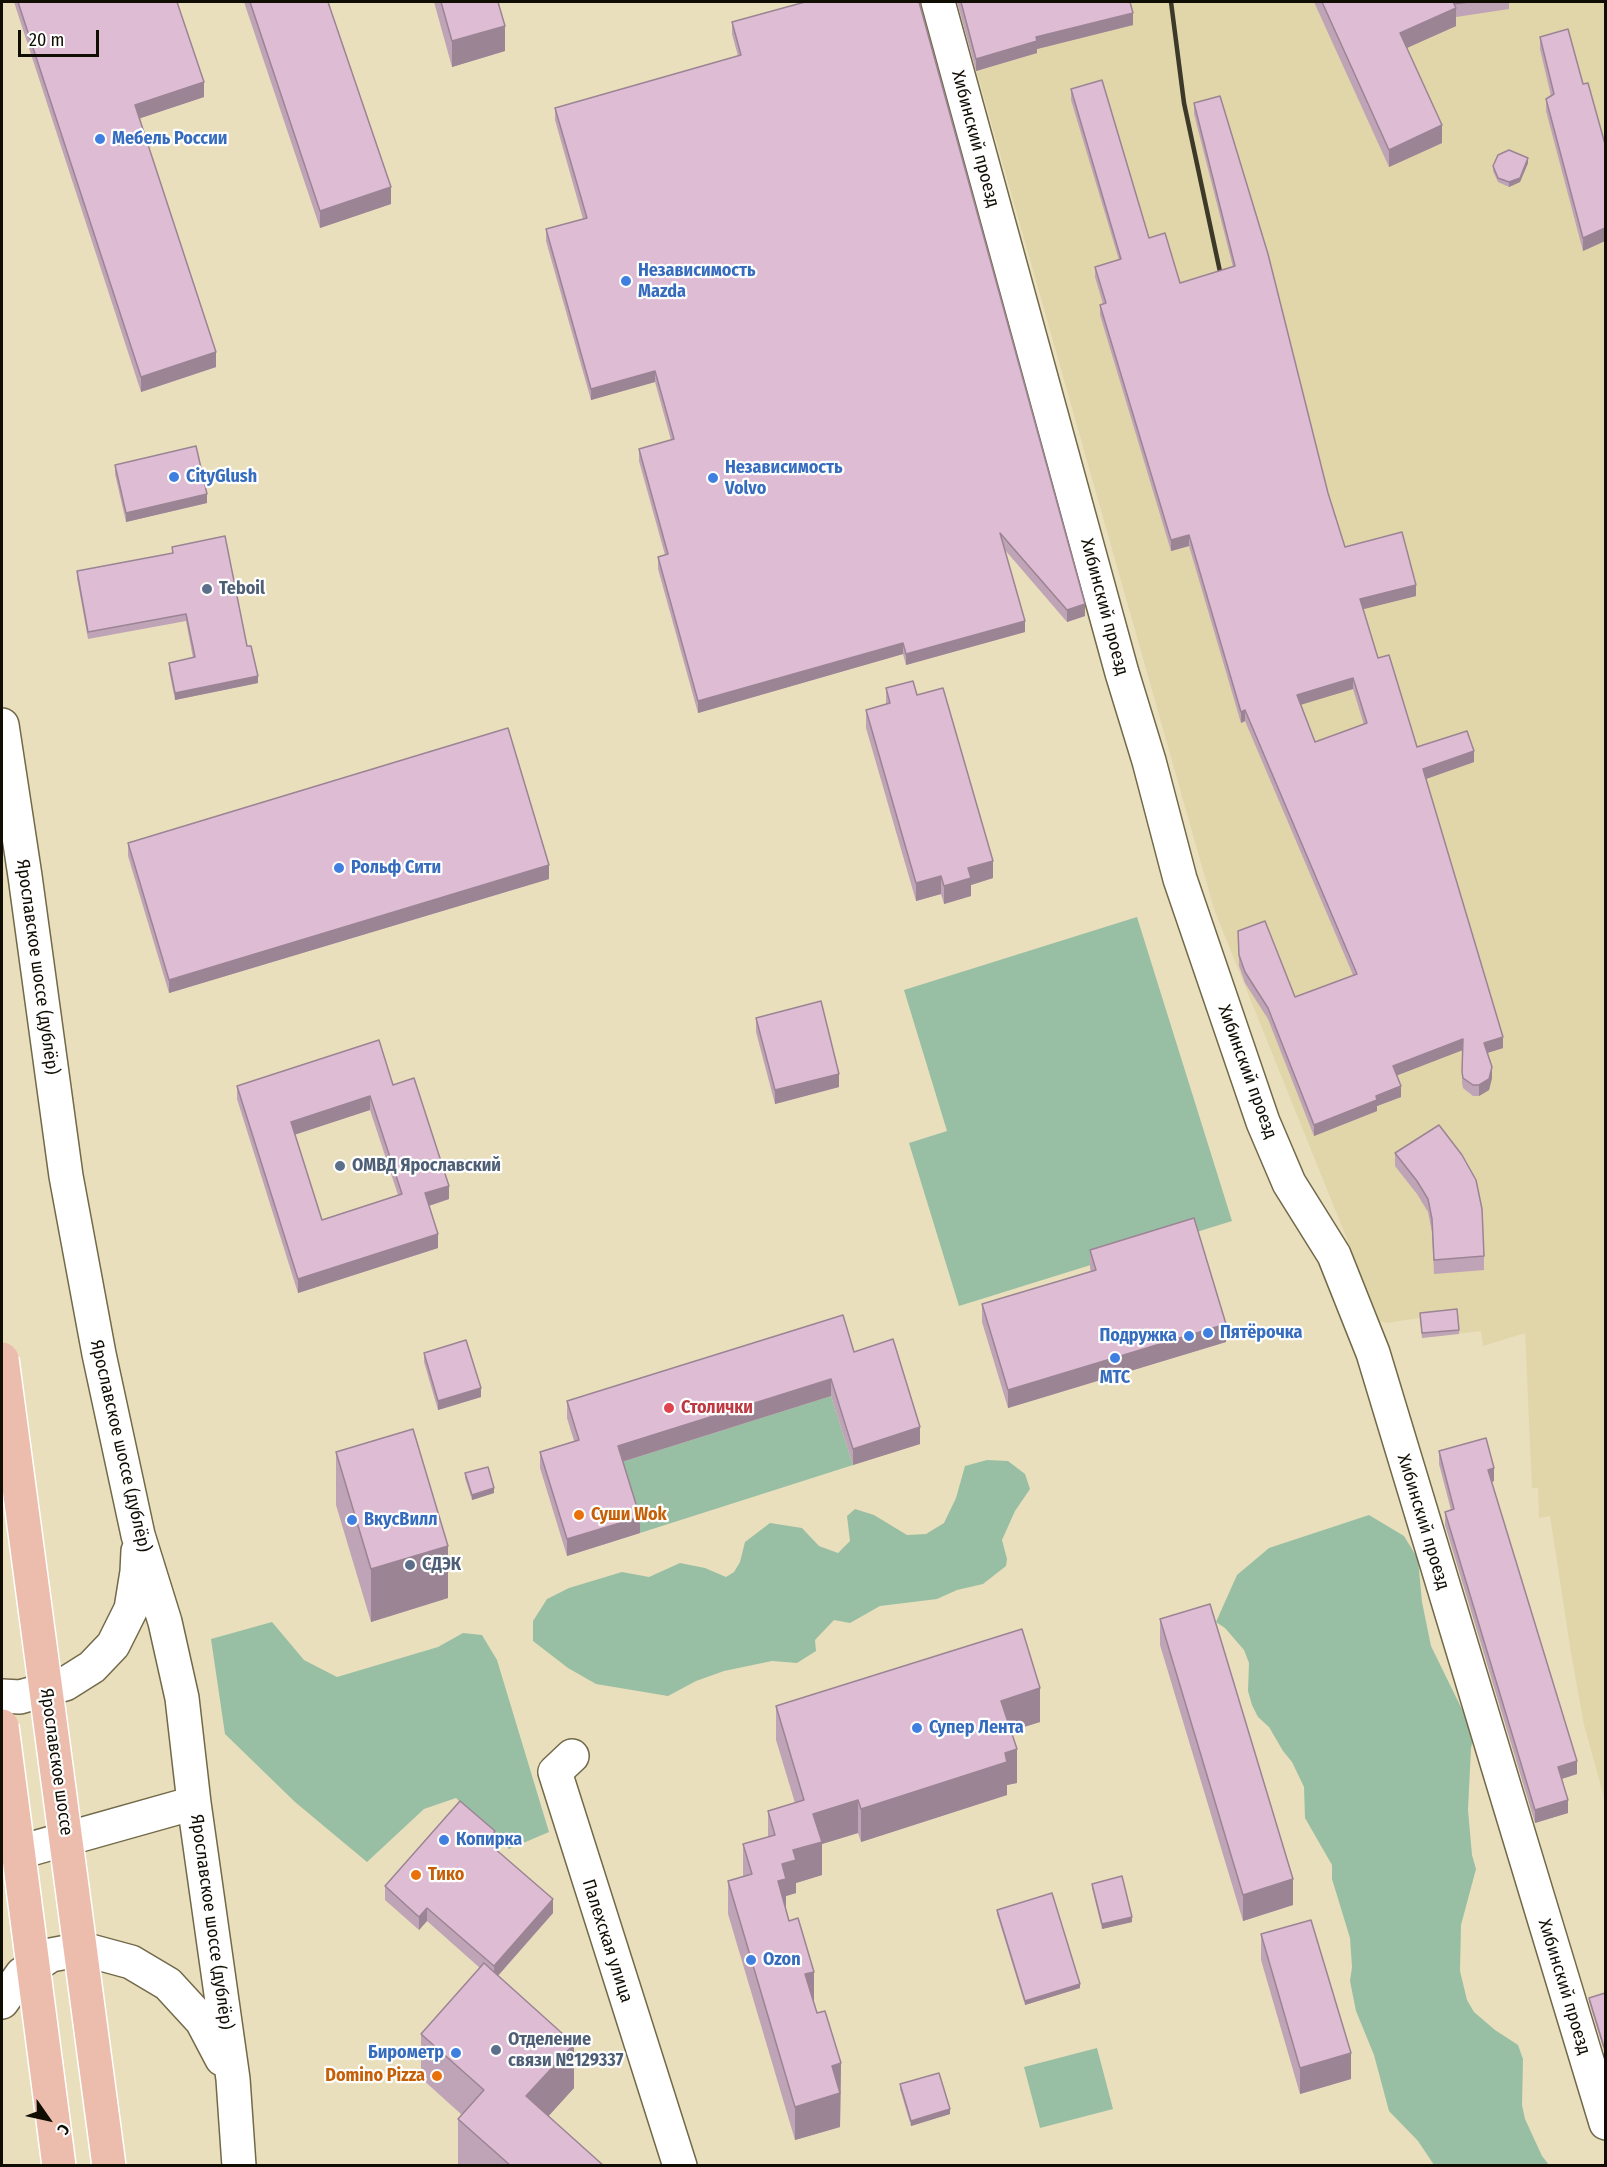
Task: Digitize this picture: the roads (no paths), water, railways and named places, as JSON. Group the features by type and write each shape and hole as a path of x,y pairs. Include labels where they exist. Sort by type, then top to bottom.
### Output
{"main road":[{"name":"Ярославское шоссе","path":"2,1359 109,2166"},
{"path":"2,1726 59,2166"}],"street":[{"name":"Хибинский проезд","path":"938,2 1180,879 1263,1122 1289,1183 1334,1255 1372,1353 1605,2123"},
{"name":"Ярославское шоссе (дублёр)","path":"2,725 66,1176 99,1353 138,1535 165,1622 179,1687 233,2079 239,2166"},
{"path":"2,1696 20,1697 65,1684 92,1667 113,1645 131,1609 137,1572 138,1535"},
{"name":"Палехская улица","path":"572,1756 555,1772 680,2166"},
{"path":"2,1857 194,1803"},
{"path":"2,2002 22,1974 51,1955 83,1949 131,1962 168,1984 202,2021 233,2079"}],"railway":[{"path":"1171,2 1184,103 1222,281"}],"place":[{"name":"Мебель России","path":"100,139"},
{"name":"Независимость Mazda","path":"626,281"},
{"name":"CityGlush","path":"174,477"},
{"name":"Независимость Volvo","path":"713,478"},
{"name":"Teboil","path":"207,589"},
{"name":"Рольф Сити","path":"339,868"},
{"name":"ОМВД Ярославский","path":"340,1166"},
{"name":"Пятёрочка","path":"1208,1333"},
{"name":"Подружка","path":"1189,1336"},
{"name":"МТС","path":"1115,1358"},
{"name":"Столички","path":"669,1408"},
{"name":"Суши Wok","path":"579,1515"},
{"name":"ВкусВилл","path":"352,1520"},
{"name":"СДЭК","path":"410,1565"},
{"name":"Супер Лента","path":"917,1728"},
{"name":"Копирка","path":"444,1840"},
{"name":"Тико","path":"416,1875"},
{"name":"Ozon","path":"751,1960"},
{"name":"Отделение связи №129337","path":"496,2050"},
{"name":"Бирометр","path":"456,2053"},
{"name":"Domino Pizza","path":"437,2076"}]}
